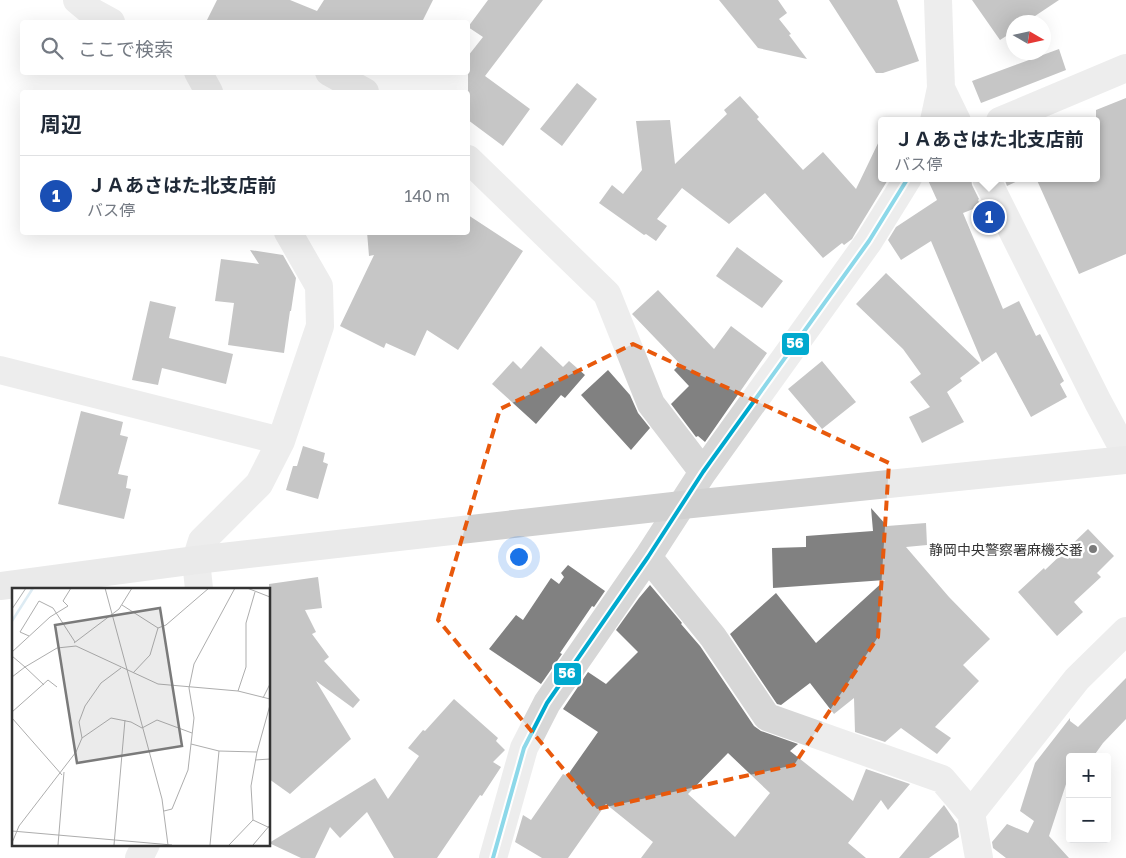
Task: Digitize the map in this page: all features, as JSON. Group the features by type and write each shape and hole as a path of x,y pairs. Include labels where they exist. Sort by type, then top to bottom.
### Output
{"street":[{"path":"77,0 89,10 107,20"},
{"path":"935,117 940,88 938,0"},
{"path":"1010,117 1126,68"},
{"path":"200,75 208,90"},
{"path":"334,75 361,90"},
{"path":"940,88 955,117"},
{"path":"470,161 607,294 651,404 703,472"},
{"path":"493,858 524,748 547,703 648,557 703,472 869,241 906,182"},
{"path":"988,182 1126,454"},
{"path":"199,588 196,560 202,541 259,484 281,441 320,326 319,286 290,235"},
{"path":"0,370 281,441"},
{"path":"0,586 196,560 682,505 1126,460"},
{"path":"648,557 714,637 767,717 942,780 970,813 978,858"},
{"path":"970,813 1077,679 1126,631"},
{"path":"139,858 145,846"}],"highlighted area":[{"path":"633,344 889,463 878,637 794,765 597,809 438,620 500,409"}],"building":[{"path":"217,0 290,0 317,11 324,0 433,0 423,20 207,20"},
{"path":"488,0 543,0 485,76 530,109 503,146 470,121 468,75 470,75 470,53 483,37 470,28 470,24"},
{"path":"719,0 778,0 787,13 779,19 807,59 758,48"},
{"path":"829,0 897,0 919,61 883,73 876,73"},
{"path":"972,0 1059,0 1036,15 1006,15 1006,36 1000,40"},
{"path":"1059,49 1066,70 981,103 972,81 1029,60 1051,60 1051,52"},
{"path":"577,83 597,99 562,146 540,129"},
{"path":"740,96 759,117 757,119 803,170 823,152 856,189 878,143 878,182 887,182 852,239 844,245 842,243 823,258 765,193 729,224 682,188 657,219 667,226 656,241 646,234 644,235 599,203 612,185 623,194 642,170 636,121 670,120 675,164 727,114 724,110"},
{"path":"1126,98 1126,254 1079,274 1038,182 1100,182 1100,117 1096,117 1096,110"},
{"path":"929,182 972,182 981,206 963,213 1003,309 1019,301 1036,336 1040,334 1064,381 1060,384 1067,397 1031,417 996,352 982,362 931,241 901,260 888,240 896,227 937,200"},
{"path":"1006,182 1016,182 1007,186"},
{"path":"470,216 523,251 458,350 427,330 415,356 386,343 384,348 340,326 374,255 369,256 367,235 470,235"},
{"path":"737,247 783,281 762,308 716,276"},
{"path":"250,250 283,255 296,278 284,353 228,345 234,303 215,301 221,259 259,264"},
{"path":"886,273 980,363 960,378 962,381 947,392 964,422 922,443 909,417 930,407 910,382 921,374 903,349 856,304"},
{"path":"658,290 714,349 731,326 767,353 705,442 698,436 696,437 671,404 689,386 674,370 680,364 632,314"},
{"path":"150,301 176,307 169,338 233,354 226,384 162,368 158,385 132,380"},
{"path":"541,346 563,367 569,361 585,375 565,398 561,395 536,424 492,384 513,361 521,369"},
{"path":"822,361 856,402 822,429 788,389"},
{"path":"608,370 630,395 638,413 650,428 631,450 581,395"},
{"path":"81,411 123,422 120,435 128,437 118,474 128,476 126,488 131,489 124,519 58,504"},
{"path":"303,446 325,453 323,462 328,464 318,499 286,490 293,466 297,466"},
{"path":"871,508 887,526 926,523 927,545 906,547 949,597 990,639 963,665 979,681 935,727 951,738 937,754 901,728 885,742 855,732 854,698 834,714 810,683 781,705 777,704 730,634 776,593 816,643 885,580 773,588 772,548 806,547 806,536 873,531"},
{"path":"1088,529 1114,556 1097,573 1101,577 1074,602 1083,612 1057,636 1018,592 1044,568 1045,570"},
{"path":"568,565 605,591 594,607 592,606 541,684 489,649 516,615 523,620 551,578 559,584 564,577 561,573"},
{"path":"318,577 322,608 305,610 316,632 312,634 329,657 324,661 360,700 353,708 316,681 351,739 290,794 270,780 269,584"},
{"path":"650,585 700,646 754,726 761,731 798,744 790,751 853,801 866,769 910,784 888,810 881,800 848,843 866,858 641,858 653,842 606,804 568,858 542,858 515,842 523,815 531,820 563,774 567,776 598,732 563,709 588,672 606,684 638,652 616,630","holes":["728,753 770,793 735,837 688,794"]},
{"path":"1126,678 1126,719 1096,753 1066,753 1066,784 1049,836 1069,858 1006,858 993,848 992,842 1007,824 1028,833 1034,821 1020,811 1035,763 1070,718 1070,721 1078,727"},
{"path":"454,699 498,738 496,741 505,750 493,762 501,767 437,858 394,858 367,812 340,838 330,827 315,858 301,858 270,843 375,778 388,799 419,756 408,748 423,730 425,731"},
{"path":"944,805 957,824 959,837 929,858 899,858"}],"transit line":[{"name":"56","path":"493,858 524,748 547,703 648,557 703,472 869,241 906,182"}],"place":[{"name":"ＪＡあさはた北支店前","path":"989,217"},
{"name":"静岡中央警察署麻機交番","path":"1093,549"}]}
